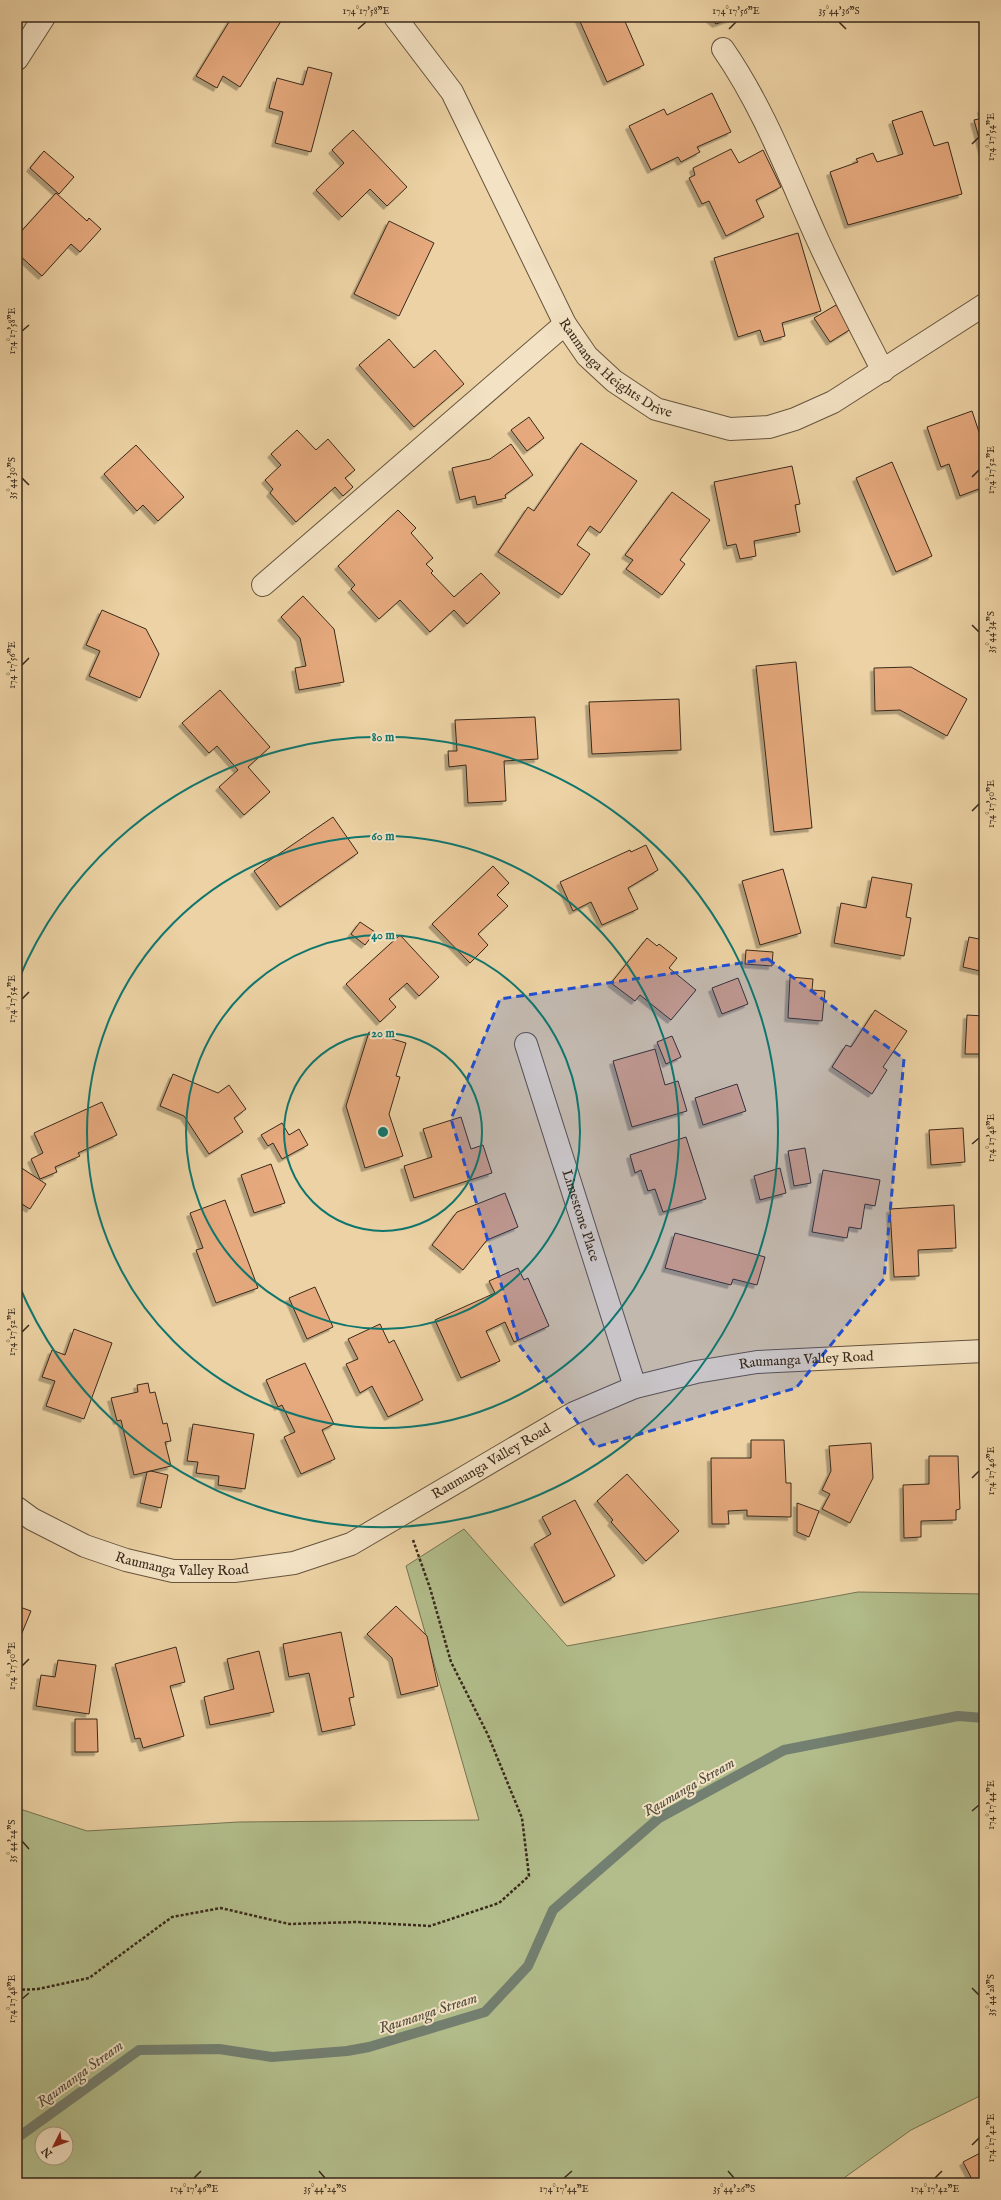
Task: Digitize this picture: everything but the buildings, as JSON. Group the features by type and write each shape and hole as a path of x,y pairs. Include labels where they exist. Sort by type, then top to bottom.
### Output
{"street":[{"path":"17,59 44,17"},
{"name":"Raumanga Heights Drive","path":"395,17 452,92 566,324 587,356 614,381 656,409 730,429 769,428 795,419 833,402 984,305"},
{"path":"723,49 744,80 772,135 816,235 883,371"},
{"path":"263,585 566,324"},
{"name":"Limestone Place","path":"526,1044 635,1387"},
{"name":"Raumanga Valley Road","path":"17,1508 32,1519 85,1546 126,1560 173,1571 234,1571 294,1563 351,1544 574,1413 635,1387 696,1372 757,1362 984,1351"}],"path":[{"path":"17,1990 38,1989 89,1978 172,1917 221,1908 289,1924 356,1922 430,1926 499,1903 529,1876 522,1818 488,1735 451,1662 430,1588 403,1513"}],"highlighted area":[{"path":"768,959 904,1059 884,1279 796,1388 596,1447 520,1346 451,1119 500,999"}],"green space":[{"path":"464,1529 567,1646 858,1592 984,1594 984,2094 911,2130 837,2183 17,2183 17,1808 87,1831 239,1822 479,1820 406,1566"}],"waterway":[{"name":"Raumanga Stream","path":"17,2138 139,2050 219,2049 272,2057 347,2051 369,2047 485,2012 528,1966 553,1910 659,1818 784,1750 958,1716 984,1718"}]}
